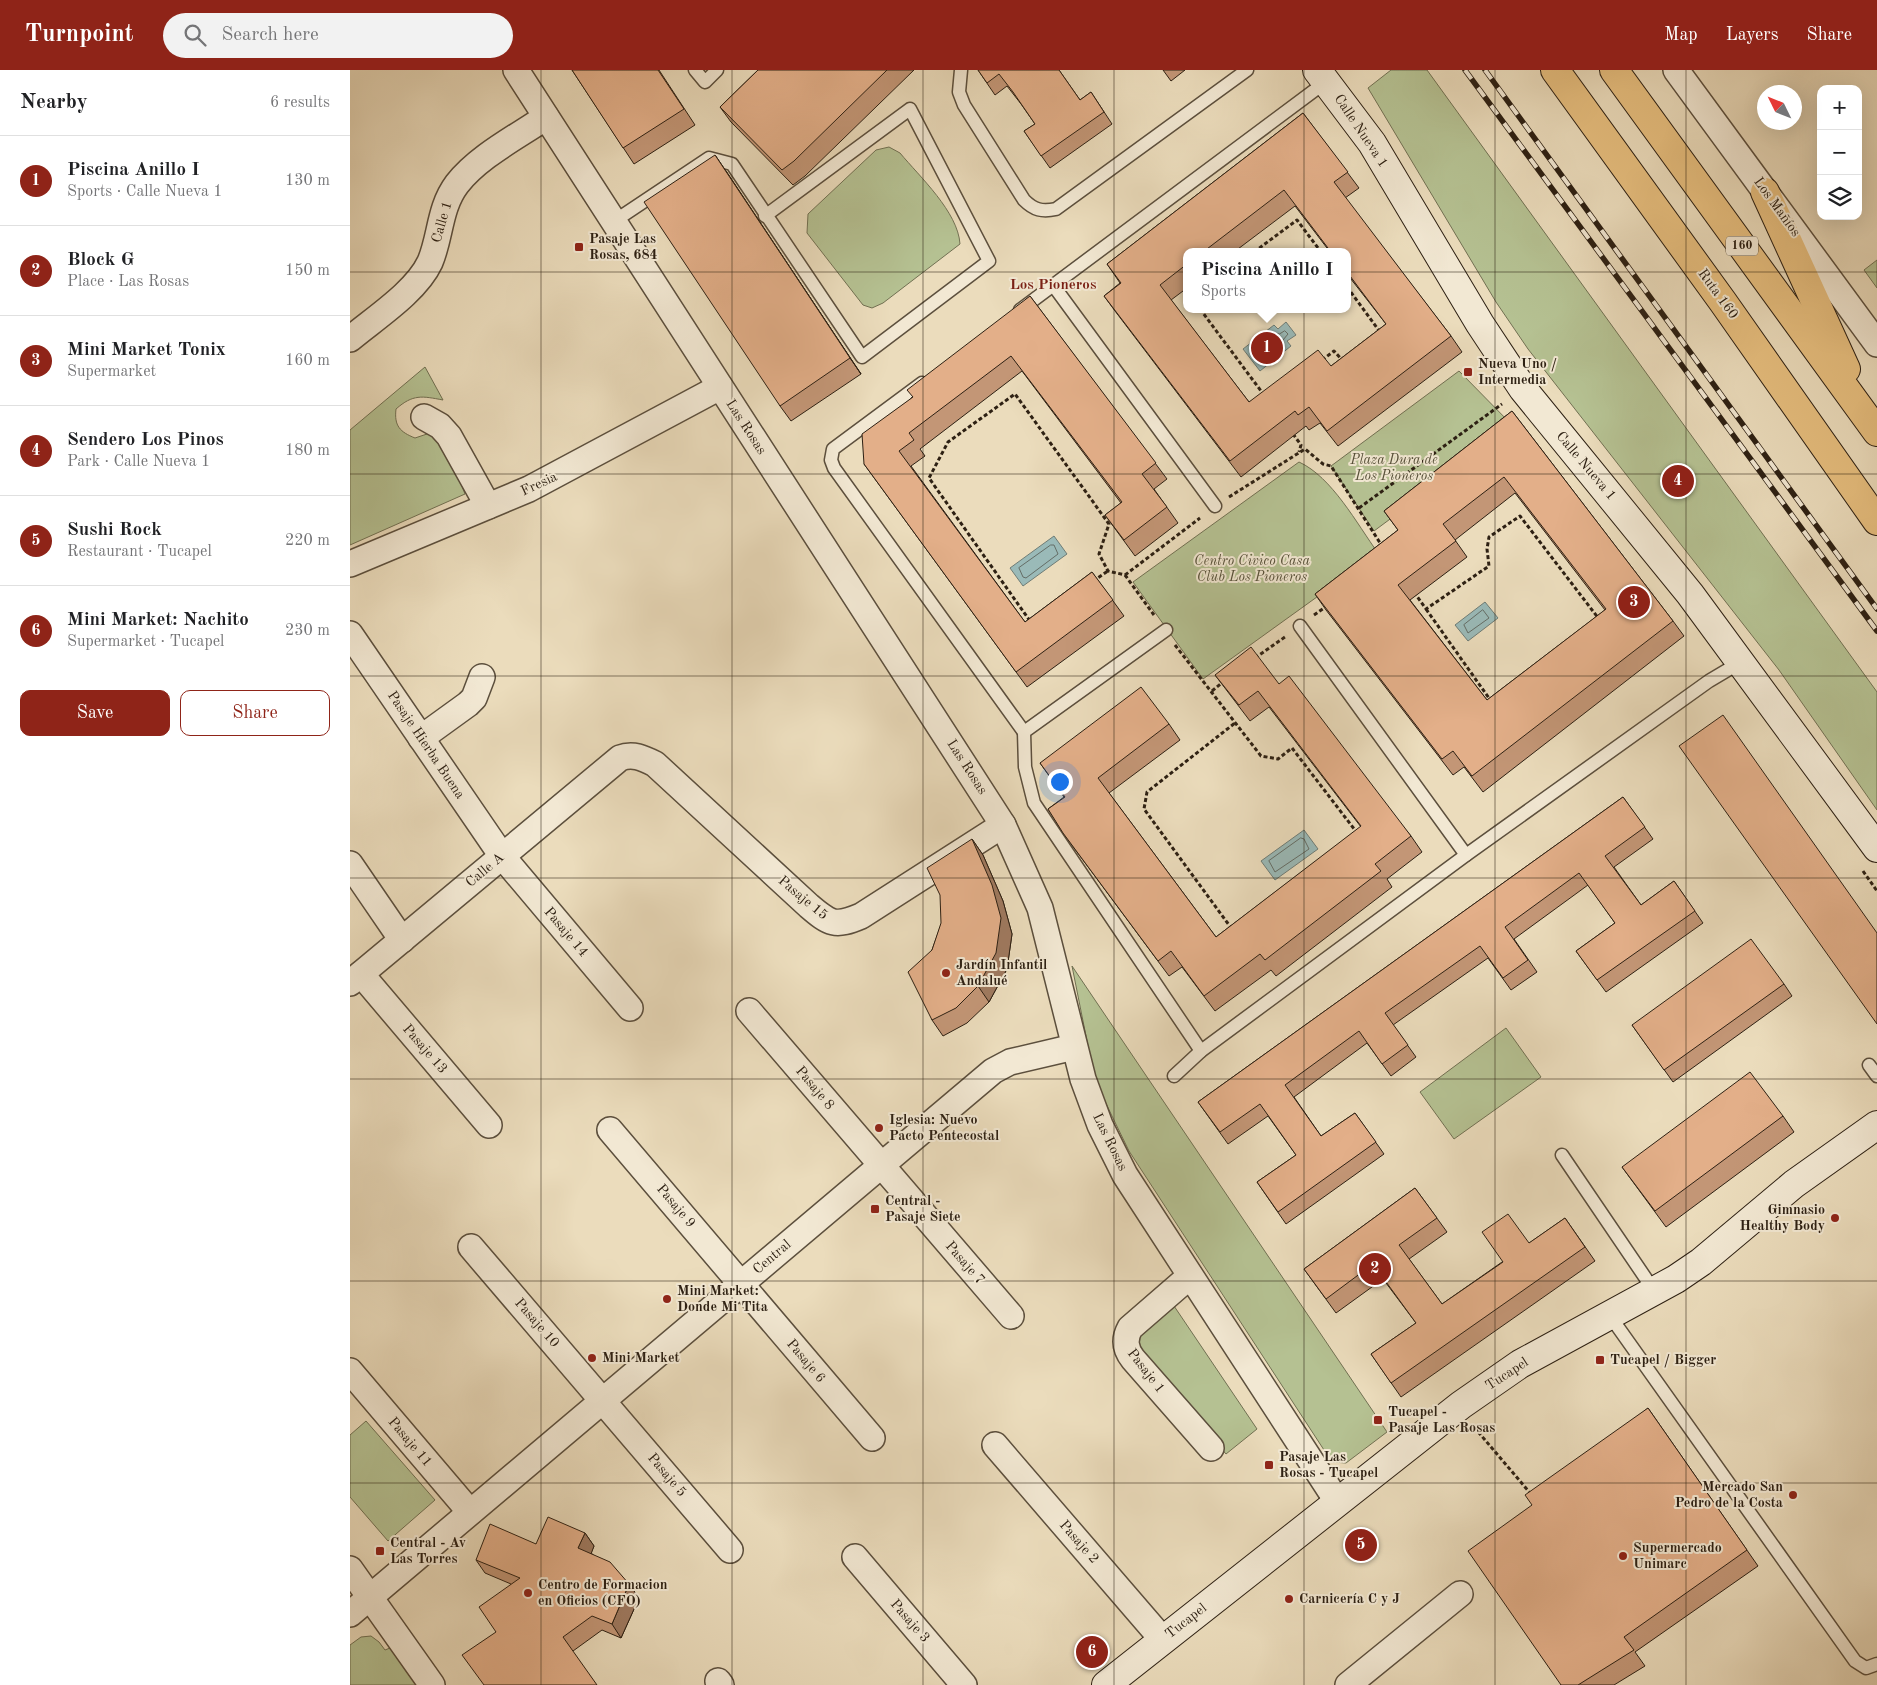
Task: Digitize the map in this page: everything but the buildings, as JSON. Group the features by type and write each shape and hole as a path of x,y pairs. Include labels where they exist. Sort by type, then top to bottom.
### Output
{"highway":[{"name":"Ruta 160","path":"1555,70 1729,310 1877,521"},
{"name":"160","path":"1614,70 1874,427"},
{"path":"1766,192 1874,427"}],"main road":[{"name":"Calle Nueva 1","path":"1322,76 1372,143 1480,324 1523,389 1624,511 1741,662 1877,848"},
{"name":"Tucapel","path":"1106,1685 1461,1404 1520,1364 1655,1292 1701,1262 1794,1184 1877,1125"}],"street":[{"name":"Las Rosas","path":"516,70 1003,825 1040,908 1074,1047 1090,1100 1112,1150 1190,1276 1337,1501"},
{"name":"Los Mañíos","path":"1676,70 1877,344"},
{"name":"Calle 1","path":"350,339 406,292 423,274 435,247 442,212 458,183 481,162 546,117"},
{"name":"Fresia","path":"350,564 488,506 576,466 720,387"},
{"path":"424,417 440,426 449,436 488,506"},
{"name":"Pasaje Hierba Buena","path":"350,634 502,856"},
{"path":"421,738 468,704 474,698 482,677"},
{"name":"Pasaje 15","path":"620,758 627,755 636,756 655,764 809,906 824,919 834,923 844,923 860,916 1003,825"},
{"name":"Calle A","path":"355,979 620,758"},
{"name":"Pasaje 14","path":"502,856 630,1008"},
{"path":"350,864 402,940"},
{"name":"Pasaje 13","path":"355,979 489,1124"},
{"name":"Pasaje 8","path":"749,1011 881,1165"},
{"name":"Central","path":"350,1614 993,1070 1010,1062 1074,1047"},
{"name":"Pasaje 9","path":"610,1130 741,1283"},
{"name":"Pasaje 7","path":"881,1165 1011,1316"},
{"name":"Pasaje 10","path":"471,1247 603,1400"},
{"name":"Pasaje 1","path":"1190,1276 1130,1328 1127,1334 1126,1347 1133,1359 1211,1448"},
{"name":"Pasaje 6","path":"741,1283 872,1438"},
{"name":"Pasaje 11","path":"350,1371 470,1512"},
{"name":"Pasaje 5","path":"603,1400 730,1550"},
{"name":"Pasaje 2","path":"995,1445 1163,1640"},
{"name":"Pasaje 3","path":"855,1558 964,1685"},
{"path":"350,1570 432,1685"},
{"path":"1348,1685 1460,1594"}],"lane":[{"path":"695,70 705,82 717,70"},
{"path":"961,70 959,92 964,105 1024,200 1031,206 1047,211 1056,209 1247,70"},
{"path":"1006,320 1322,76"},
{"path":"613,222 709,158 732,164 765,216 862,357 989,261 910,109 765,216"},
{"path":"1053,285 1215,506"},
{"path":"935,373 833,450 831,460 834,468 1024,732 1025,766 1034,802 1201,1051"},
{"path":"1300,626 1466,855"},
{"path":"1024,732 1166,630"},
{"path":"1174,1076 1201,1051 1466,855 1709,681 1741,662"},
{"path":"1868,1064 1877,1076"},
{"path":"1562,1155 1655,1292"},
{"path":"1610,1316 1855,1661 1866,1668 1877,1664"}],"path":[{"path":"1259,248 1297,220 1318,248"},
{"path":"1351,292 1383,336"},
{"path":"1203,313 1267,399"},
{"path":"1319,362 1334,351 1346,364"},
{"path":"1032,622 929,478 948,442 1015,394 1109,524 1099,554 1108,571"},
{"path":"1359,508 1487,415"},
{"path":"1290,430 1301,445 1299,453"},
{"path":"1085,586 1108,571 1125,575 1215,506 1305,449 1323,464 1331,466 1385,551"},
{"path":"1426,609 1489,566 1487,549 1489,537 1520,516 1604,625"},
{"path":"1410,587 1492,702"},
{"path":"1247,664 1329,603"},
{"path":"1226,680 1212,691 1261,756 1278,759 1292,748 1360,836"},
{"path":"1235,722 1147,792 1144,809 1237,936"},
{"path":"1461,1404 1476,1430 1536,1500"}],"green space":[{"path":"1391,70 1427,70 1877,692 1877,810 1779,670 1528,349 1496,302 1368,88"},
{"path":"889,147 900,153 937,195 953,220 960,244 883,303 872,308 863,305 807,233 808,214 876,150"},
{"path":"1877,260 1877,288 1864,270"},
{"path":"425,367 443,400 418,397 402,404 396,409 397,424 402,431 415,438 433,432 444,439 465,494 350,545 350,430"},
{"name":"Plaza Dura de Los Pioneros","path":"1459,371 1514,427 1374,531 1331,466"},
{"name":"Centro Civico Casa Club Los Pioneros","path":"1299,462 1322,478 1333,490 1378,553 1203,679 1133,582"},
{"path":"1072,966 1387,1432 1346,1463 1333,1462 1324,1450 1129,1151 1095,1081"},
{"path":"1506,1028 1541,1077 1454,1139 1420,1092"},
{"path":"1172,1303 1257,1429 1226,1454 1133,1349 1137,1328"},
{"path":"366,1421 435,1500 388,1541 350,1497 350,1435"},
{"path":"371,1636 385,1650 390,1648 416,1685 350,1685 350,1645 361,1637"}],"water":[{"path":"1286,322 1296,335 1287,341 1291,346 1260,371 1243,349 1274,325 1278,329"},
{"path":"1054,536 1067,554 1023,586 1010,568"},
{"path":"1485,602 1498,618 1468,641 1455,625"},
{"path":"1304,830 1318,849 1275,880 1261,861"}],"railway":[{"path":"1465,70 1877,631"},
{"path":"1485,70 1877,609"}],"place":[{"name":"Pasaje Las Rosas, 684","path":"579,247"},
{"name":"Piscina Anillo I","path":"1267,348"},
{"name":"Nueva Uno / Intermedia","path":"1468,372"},
{"name":"Sendero Los Pinos","path":"1678,481"},
{"name":"Mini Market Tonix","path":"1634,602"},
{"name":"Jardín Infantil Andalué","path":"946,973"},
{"name":"Iglesia: Nuevo Pacto Pentecostal","path":"879,1128"},
{"name":"Central - Pasaje Siete","path":"875,1209"},
{"name":"Gimnasio Healthy Body","path":"1835,1218"},
{"name":"Block G","path":"1375,1269"},
{"name":"Mini Market: Donde Mi Tita","path":"667,1299"},
{"name":"Mini Market","path":"592,1358"},
{"name":"Tucapel / Bigger","path":"1600,1360"},
{"name":"Tucapel - Pasaje Las Rosas","path":"1378,1420"},
{"name":"Pasaje Las Rosas - Tucapel","path":"1269,1465"},
{"name":"Mercado San Pedro de la Costa","path":"1793,1495"},
{"name":"Sushi Rock","path":"1361,1545"},
{"name":"Central - Av Las Torres","path":"380,1551"},
{"name":"Supermercado Unimarc","path":"1623,1556"},
{"name":"Centro de Formacion en Oficios (CFO)","path":"528,1593"},
{"name":"Carnicería C y J","path":"1289,1599"},
{"name":"Mini Market: Nachito","path":"1092,1652"}],"district":[{"name":"Los Pioneros","path":"1053,285"}]}
